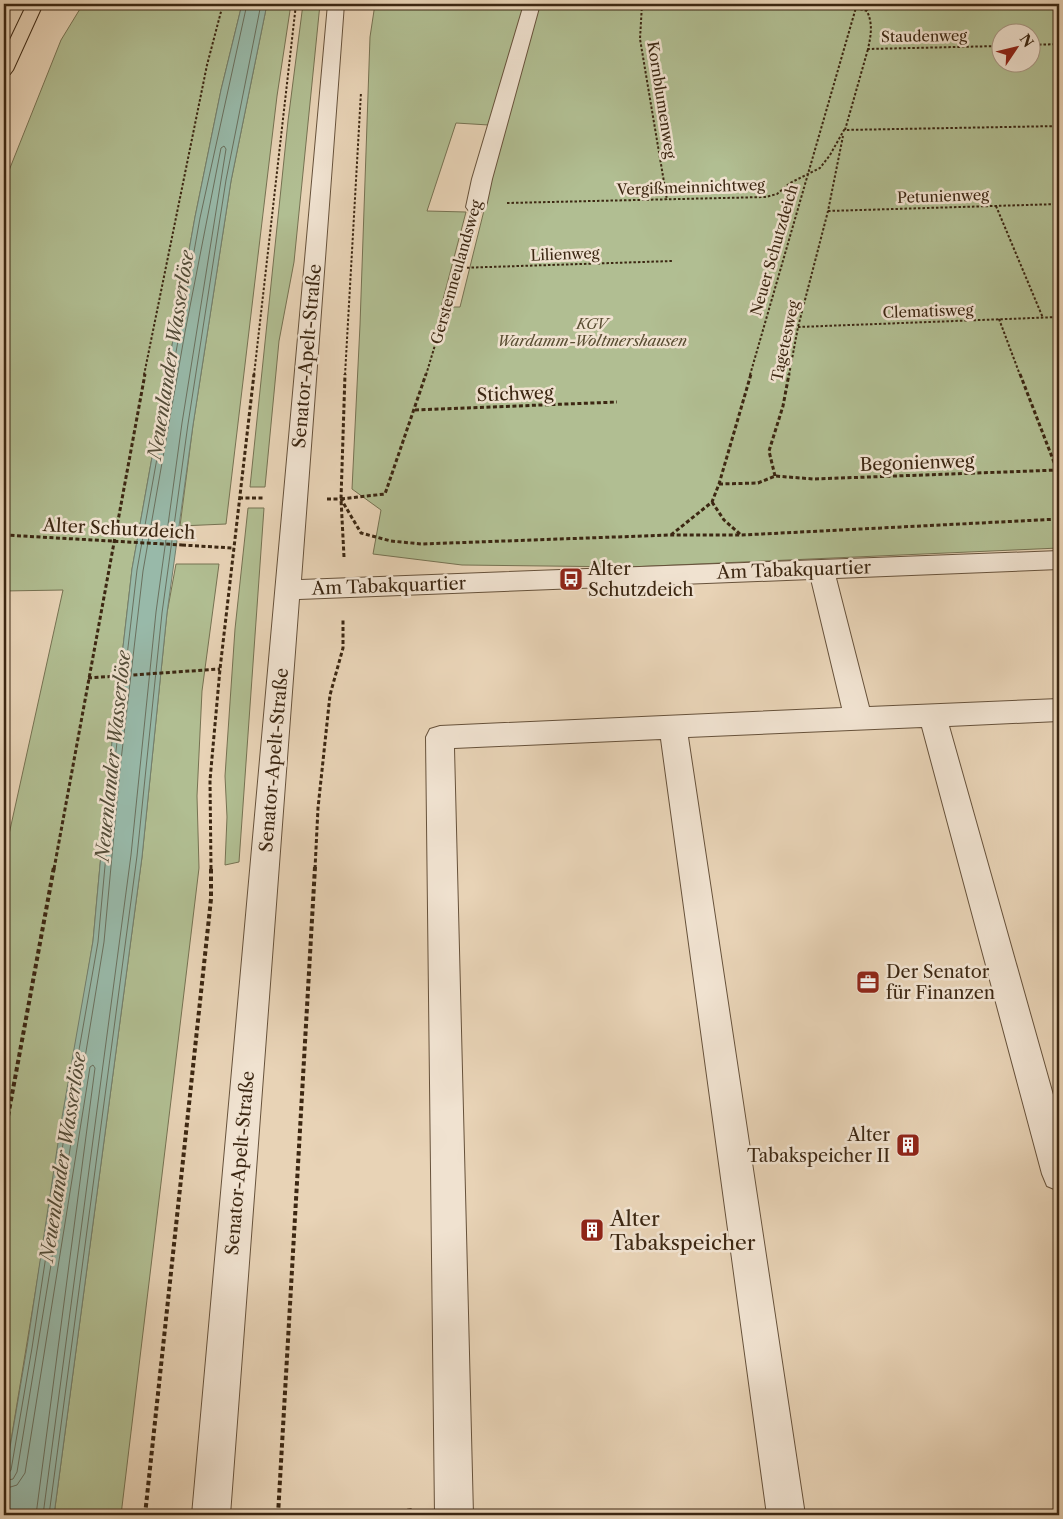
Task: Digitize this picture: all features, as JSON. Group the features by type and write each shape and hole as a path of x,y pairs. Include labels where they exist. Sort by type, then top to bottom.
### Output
{"highway":[{"path":"4,70 35,4"}],"street":[{"name":"Senator-Apelt-Straße","path":"211,1515 336,4"},
{"name":"Gerstenneulandsweg","path":"476,206 532,4"},
{"name":"Am Tabakquartier","path":"288,590 1059,560"},
{"path":"821,570 858,718"},
{"path":"454,1515 440,737 1059,710"},
{"path":"932,715 1059,1174"},
{"path":"673,727 786,1515"}],"path":[{"path":"4,1138 157,306 207,65 223,4"},
{"path":"145,1515 211,899 210,780 220,669 296,4"},
{"name":"Kornblumenweg","path":"642,4 640,39 667,200"},
{"name":"Neuer Schutzdeich","path":"712,502 719,484 857,4"},
{"name":"Staudenweg","path":"856,8 867,11 872,20 872,31 868,48 990,46"},
{"path":"1040,45 1059,44"},
{"path":"828,211 833,176 844,130 868,48"},
{"path":"278,1515 318,808 330,695 343,648 344,529 341,499 346,329 361,87"},
{"path":"844,130 1059,126"},
{"name":"Vergißmeinnichtweg","path":"476,206 766,197 777,194 790,183 820,168 844,130"},
{"name":"Petunienweg","path":"828,211 1059,204"},
{"name":"Gerstenneulandsweg","path":"341,499 385,494 415,410 476,206"},
{"path":"996,206 1043,318"},
{"name":"Tagetesweg","path":"775,476 769,451 783,406 798,327 828,211"},
{"name":"Lilienweg","path":"458,268 673,261"},
{"name":"Clematisweg","path":"798,327 1059,317"},
{"path":"999,319 1058,470"},
{"name":"Stichweg","path":"415,410 617,402"},
{"name":"Begonienweg","path":"775,476 814,479 1058,470"},
{"path":"719,484 758,483 775,476"},
{"path":"239,498 341,499"},
{"path":"341,499 361,533 391,541 422,544 670,535 742,535 1059,519"},
{"path":"670,535 692,520 712,502 724,520 742,535"},
{"name":"Alter Schutzdeich","path":"4,536 233,548"},
{"path":"88,678 220,669"}],"green space":[{"path":"83,4 242,4 221,90 195,217 132,569 109,768 93,941 4,1483 4,857 63,590 4,591 4,183 61,40"},
{"path":"267,4 291,4 277,96 226,524 180,526 193,425 231,181"},
{"path":"303,4 320,4 294,262 279,341 265,487 250,487 288,121"},
{"name":"KGV Wardamm-Woltmershausen","path":"375,4 1059,4 1059,548 630,567 462,565 373,554 381,510 352,489 370,37","holes":["456,123 505,126 460,307 441,307 466,212 427,211"]},
{"path":"248,508 264,508 239,862 225,865 227,817 225,776 235,629"},
{"path":"176,564 219,564 202,691 197,796 199,868 121,1515 54,1515 142,857 167,613"}],"water":[{"name":"Neuenlander Wasserlöse","path":"242,4 267,4 231,181 193,425 167,613 142,857 54,1515 4,1515 4,1483 61,1123 93,941 109,768 132,569 195,217 221,90"}],"place":[{"name":"Alter Schutzdeich","path":"571,579"},
{"name":"Der Senator für Finanzen","path":"868,982"},
{"name":"Alter Tabakspeicher II","path":"908,1145"},
{"name":"Alter Tabakspeicher","path":"592,1230"}]}
